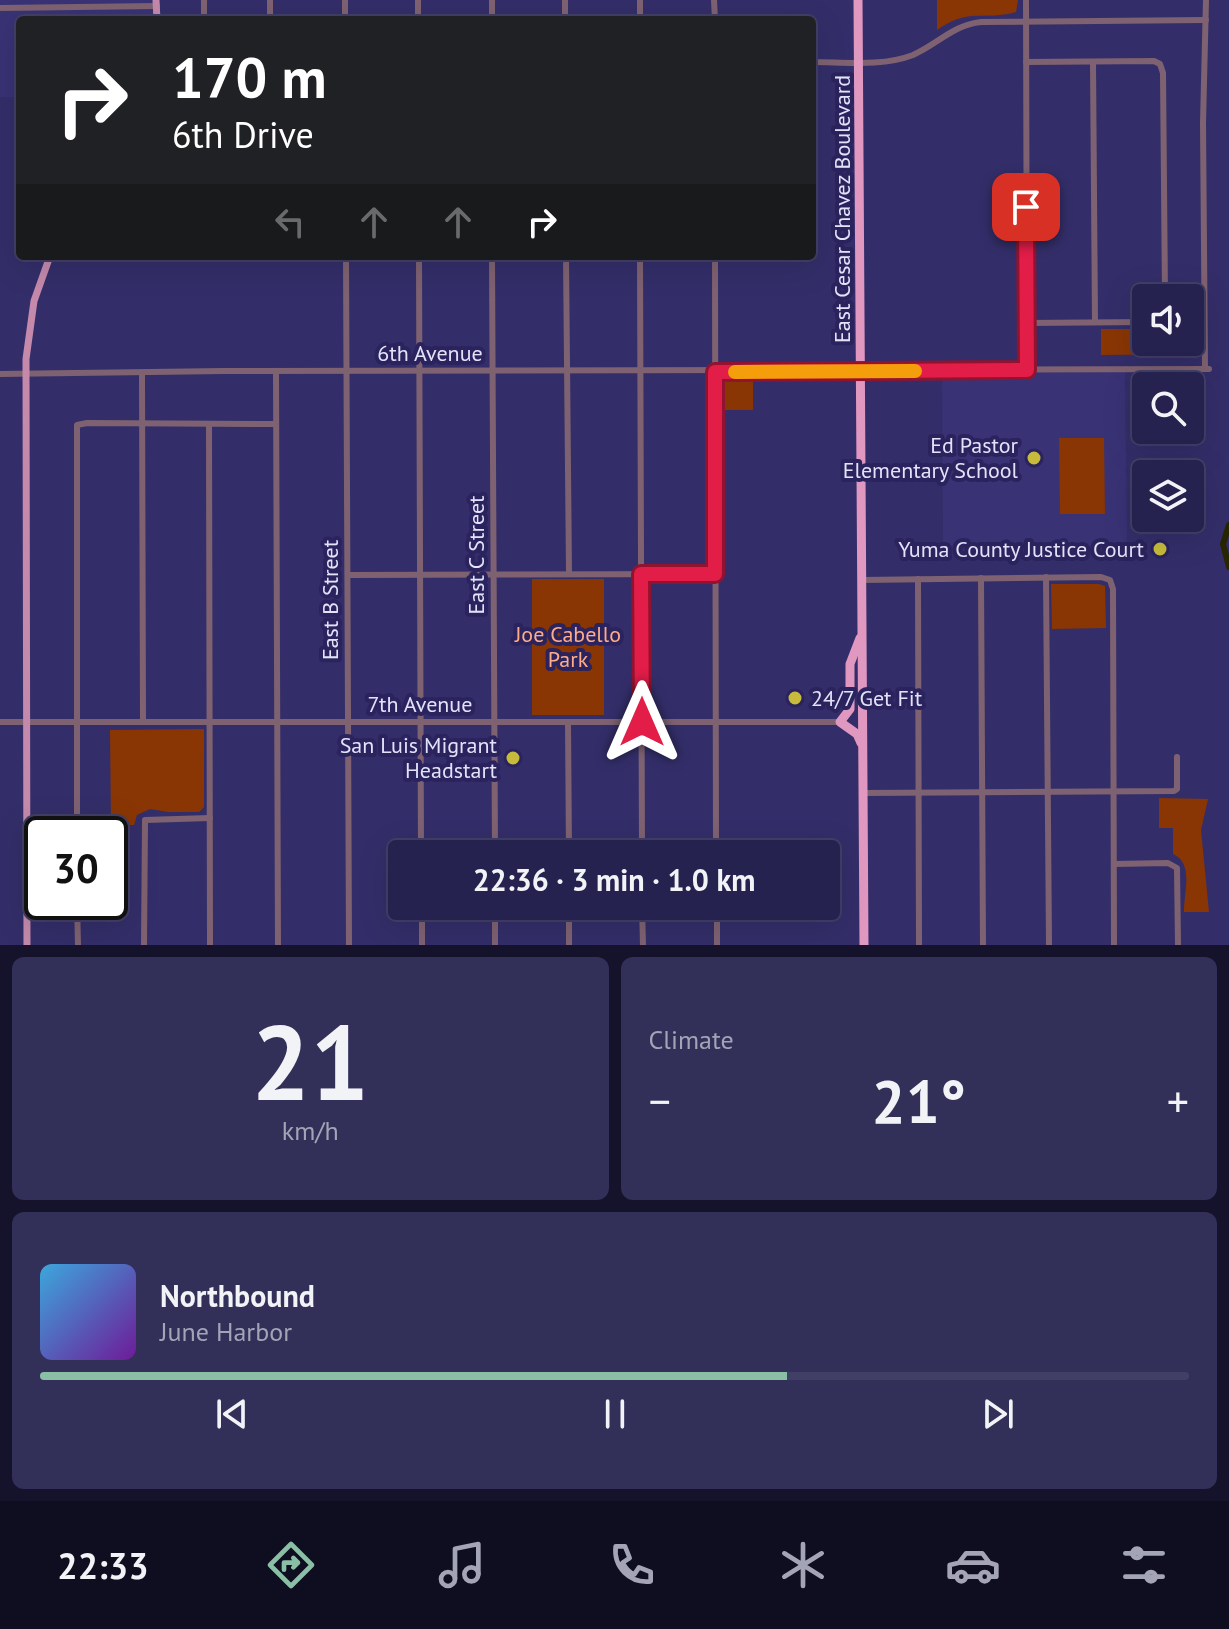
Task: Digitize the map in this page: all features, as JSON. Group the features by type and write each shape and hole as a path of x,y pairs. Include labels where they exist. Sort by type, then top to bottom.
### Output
{"highway":[{"name":"East Cesar Chavez Boulevard","path":"858,0 864,945"},
{"path":"863,631 850,664 850,709 840,722 857,734 864,748"}],"main road":[{"path":"27,945 26,374 29,325 49,260"}],"street":[{"path":"1026,0 1027,370"},
{"path":"816,62 892,60 915,54 945,34 969,23 1206,20 1206,0"},
{"path":"0,8 156,3"},
{"name":"6th Avenue","path":"0,374 1207,369 1203,123 1206,20"},
{"path":"1026,62 1154,61 1160,64 1163,73 1165,284"},
{"path":"1093,62 1095,322"},
{"name":"East B Street","path":"346,260 349,945"},
{"path":"419,260 421,840"},
{"name":"East C Street","path":"492,260 495,840"},
{"path":"566,260 569,574"},
{"path":"640,260 642,840"},
{"path":"715,260 716,840"},
{"path":"1027,323 1132,322"},
{"path":"276,371 278,945"},
{"path":"142,374 143,722"},
{"path":"209,424 210,945"},
{"path":"77,816 77,425 276,424"},
{"path":"349,575 715,574"},
{"path":"862,580 1046,577 1101,577 1110,580 1113,589 1114,945"},
{"path":"1046,577 1049,945"},
{"path":"981,578 983,945"},
{"path":"918,579 919,945"},
{"name":"7th Avenue","path":"0,722 840,722"},
{"path":"568,722 569,840"},
{"path":"864,793 1176,791 1177,757"},
{"path":"144,945 145,820 210,818"},
{"path":"1114,864 1168,863 1175,866 1178,876 1178,945"},
{"path":"77,920 78,945"},
{"path":"422,920 422,945"},
{"path":"495,920 495,945"},
{"path":"569,920 569,945"},
{"path":"642,920 643,945"},
{"path":"717,920 717,945"}],"shaded area":[{"path":"0,0 156,0 157,16 16,16 16,97 0,97"},
{"name":"Ed Pastor Elementary School","path":"1125,370 1127,546 943,547 942,371"}],"green space":[{"path":"937,0 1018,0 1016,12 959,19 937,30"},
{"path":"1101,329 1132,329 1132,355 1101,355"},
{"path":"726,381 753,381 753,410 720,410 720,387"},
{"path":"1059,438 1104,438 1105,514 1060,514"},
{"name":"Joe Cabello Park","path":"532,579 604,579 604,715 532,715"},
{"path":"1051,584 1105,586 1106,628 1052,629"},
{"path":"204,729 204,807 199,812 150,809 137,815 134,825 128,825 128,816 111,816 110,730"},
{"path":"1159,798 1208,799 1201,830 1209,912 1184,912 1186,871 1180,858 1173,854 1173,828 1159,828"}],"waterway":[{"path":"1229,525 1223,544 1229,567"}],"slow traffic":[{"path":"735,372 915,371"}],"place":[{"name":"Ed Pastor Elementary School","path":"1034,458"},
{"name":"Yuma County Justice Court","path":"1160,549"},
{"name":"24/7 Get Fit","path":"795,698"},
{"name":"San Luis Migrant Headstart","path":"513,758"}],"route":[{"path":"642,722 641,574 715,574 715,372 1027,370 1026,207"}]}
